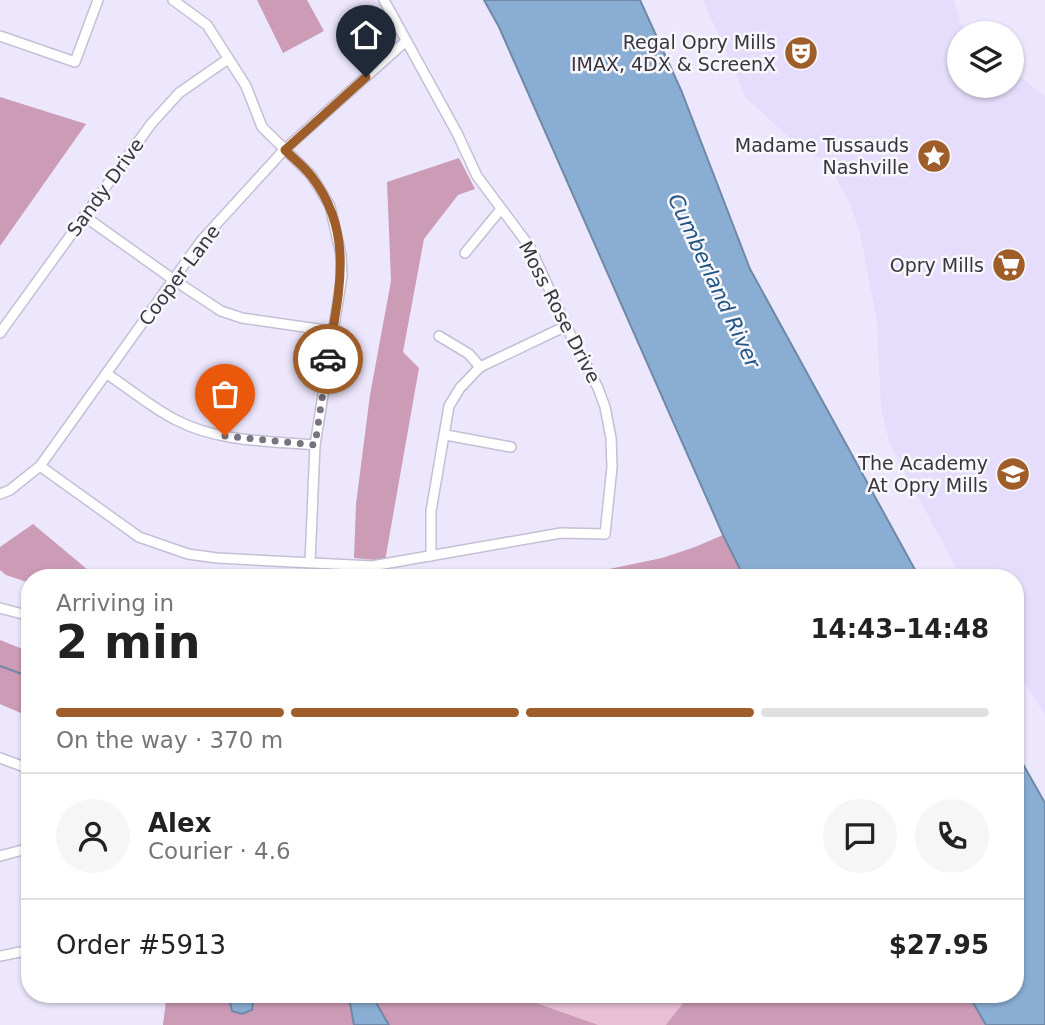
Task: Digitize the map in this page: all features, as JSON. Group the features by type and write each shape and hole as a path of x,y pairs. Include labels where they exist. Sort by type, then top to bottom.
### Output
{"street":[{"path":"0,36 75,62 98,0"},
{"path":"173,0 207,25 246,86 262,127 311,175 330,206 341,255 342,276 315,445 310,562"},
{"name":"Moss Rose Drive","path":"384,0 457,133 477,176 530,247 598,388 607,417 612,467 605,534 561,533 430,556"},
{"name":"Cooper Lane","path":"0,494 10,490 40,466 201,241 285,150 406,41"},
{"name":"Sandy Drive","path":"0,333 151,124 179,93 228,59"},
{"path":"465,253 501,209"},
{"path":"84,216 221,311 242,318 332,331"},
{"path":"40,466 115,522 148,541 197,555 372,566 430,556 431,511 446,436 449,406 460,388 480,367 566,326"},
{"path":"439,336 469,354 480,367"},
{"path":"107,374 175,420 210,433 240,439 315,445"},
{"path":"446,436 511,446"},
{"path":"0,608 21,614"},
{"path":"0,758 21,766"},
{"path":"0,856 21,850"},
{"path":"0,956 21,952"}],"shaded area":[{"path":"257,0 307,0 324,31 283,53"},
{"name":"Opry Mills","path":"703,0 954,0 960,21 947,21 947,98 1024,98 1024,80 1045,97 1045,715 1024,681 1024,569 957,569 890,445 881,410 877,322 859,228 832,171 822,160 795,143 746,98"},
{"path":"0,97 86,124 0,246"},
{"path":"459,158 475,189 458,195 424,239 403,352 419,368 385,561 354,558 356,504 370,395 391,281 387,182"},
{"path":"33,524 87,569 21,569 21,580 0,570 0,547"},
{"path":"723,535 740,569 609,569 662,558"},
{"path":"0,640 21,648 21,713 0,704"},
{"path":"166,1003 973,1003 986,1025 163,1025"},
{"path":"166,1003 230,1003 252,1010 253,1003 350,1003 354,1025 163,1025"},
{"path":"376,1003 536,1003 598,1025 389,1025"},
{"path":"683,1003 973,1003 986,1025 666,1025"}],"water":[{"name":"Cumberland River","path":"484,0 640,0 681,90 750,269 915,569 740,569 499,27"},
{"path":"1024,766 1045,803 1045,1025 986,1025 973,1003 1024,1003"},
{"path":"230,1003 253,1003 252,1010 242,1014 232,1011"},
{"path":"350,1003 376,1003 389,1025 354,1025"}],"waterway":[{"path":"0,666 21,674"}],"way so far":[{"path":"225,436 315,445 328,359"}],"place":[{"name":"Regal Opry Mills IMAX, 4DX & ScreenX","path":"801,53"},
{"name":"Madame Tussauds Nashville","path":"934,156"},
{"name":"Opry Mills","path":"1009,265"},
{"name":"The Academy At Opry Mills","path":"1013,474"}],"route":[{"path":"328,359 342,276 341,255 330,206 311,175 285,150 366,77"}]}
